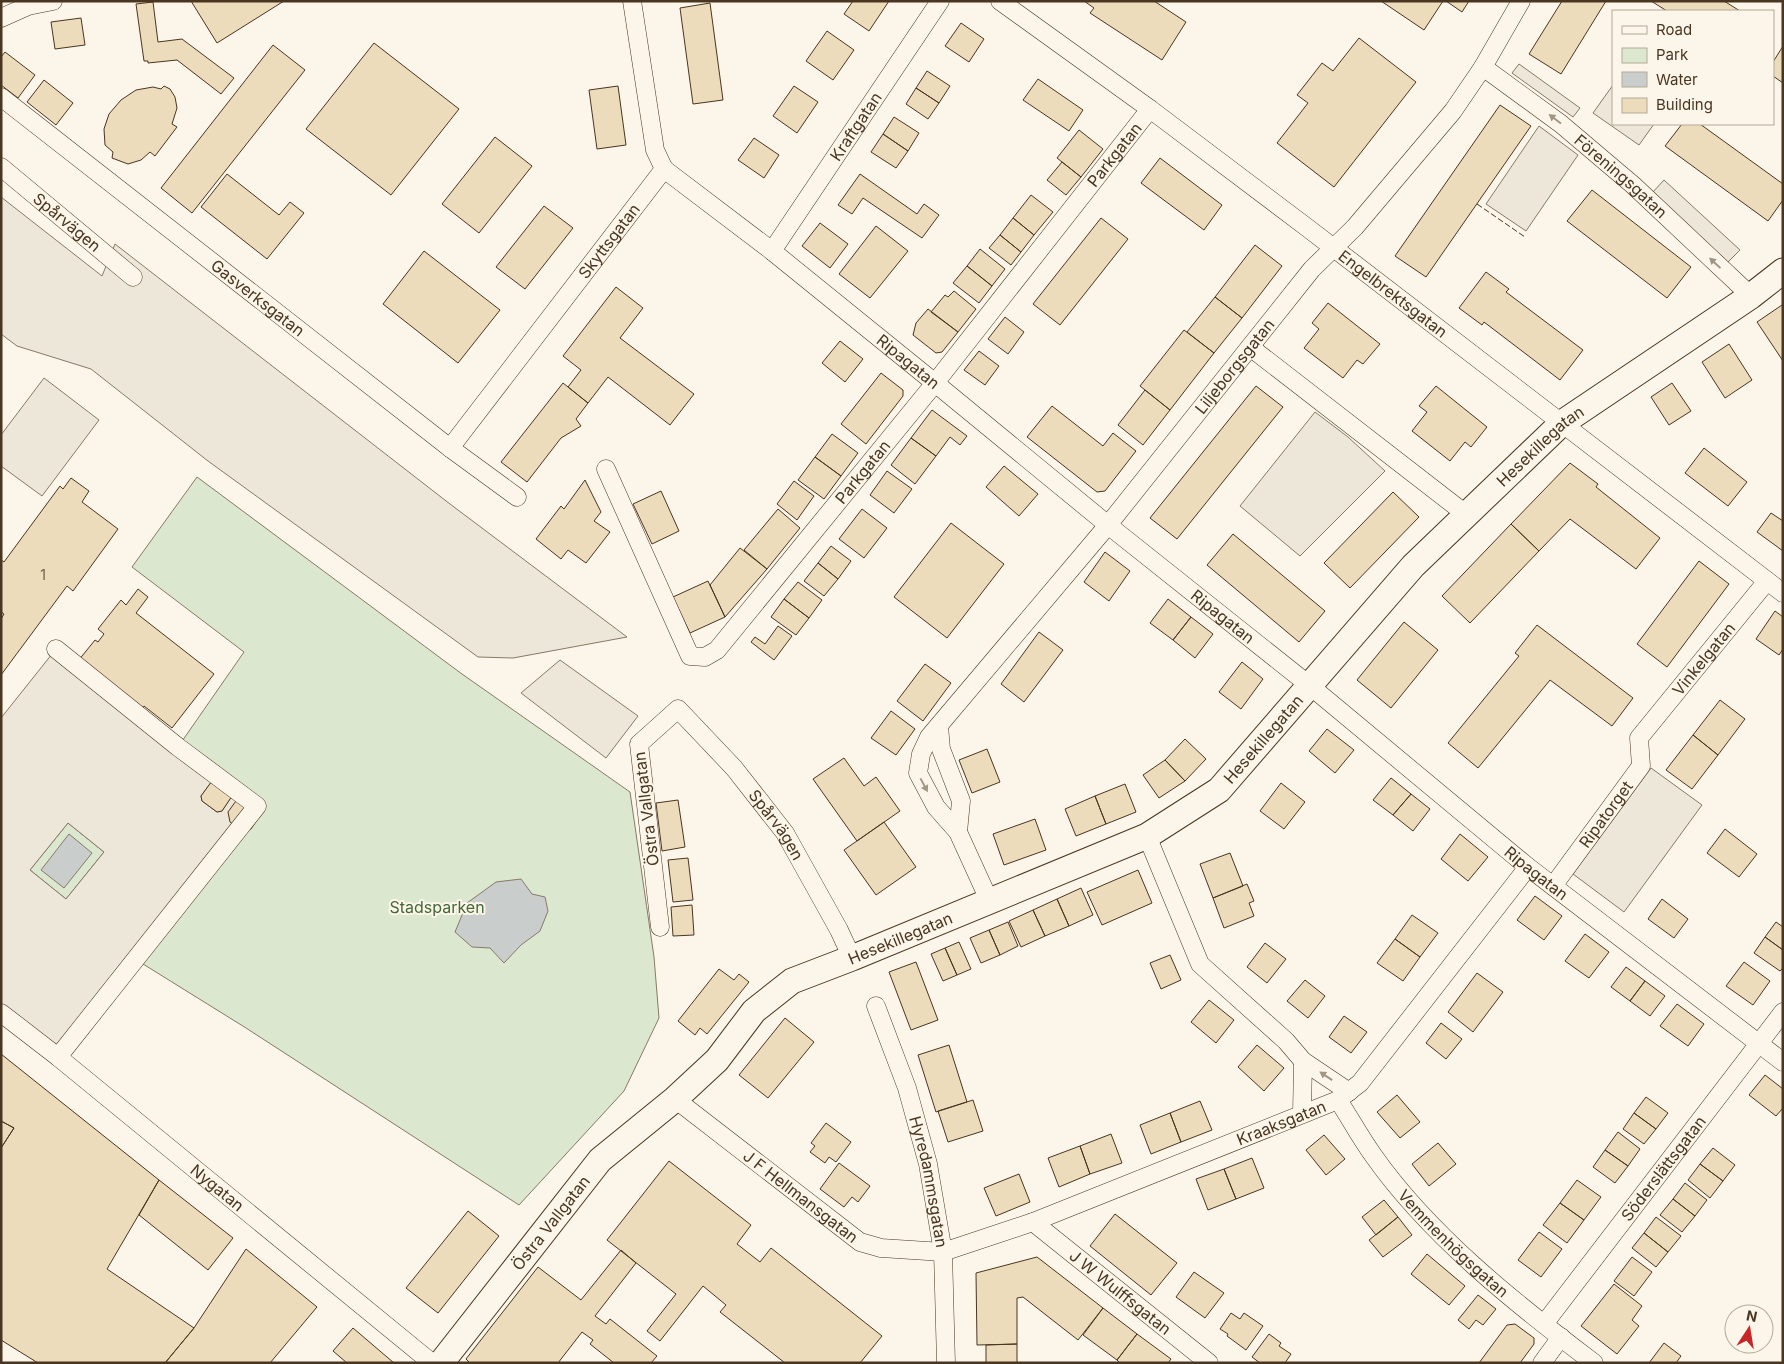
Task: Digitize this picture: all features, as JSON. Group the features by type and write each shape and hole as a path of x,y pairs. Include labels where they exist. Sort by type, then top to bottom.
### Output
{"street":[{"path":"1,18 28,6 53,1"},
{"path":"632,1 654,150 664,169"},
{"name":"Kraftgatan","path":"772,251 940,1"},
{"name":"Engelbrektsgatan","path":"1000,1 1150,109 1334,248 1783,593"},
{"name":"Liljeborgsgatan","path":"989,900 958,832 936,807 918,773 921,754 929,738 1108,525 1312,269 1355,227 1453,111 1483,67 1522,1"},
{"name":"Föreningsgatan","path":"1483,67 1574,135 1633,185 1751,296"},
{"name":"Gasverksgatan","path":"1,97 450,448 517,497"},
{"name":"Parkgatan","path":"606,469 690,656 705,656 717,650 936,383 1150,109"},
{"name":"Spårvägen","path":"1,167 133,277"},
{"name":"Ripagatan","path":"664,169 772,251 936,383 1108,525 1309,686 1528,867 1783,1062"},
{"name":"Skyttsgatan","path":"450,448 664,169"},
{"name":"Hesekillegatan","path":"675,1099 717,1060 754,1011 792,981 1147,836 1219,790 1414,566 1562,423 1751,296 1783,271"},
{"path":"1250,347 1466,515"},
{"name":"Vinkelgatan","path":"1638,738 1767,581"},
{"path":"56,649 178,747 257,806 58,1057"},
{"name":"Spårvägen","path":"678,709 734,768 785,833 839,930 852,958"},
{"name":"Östra Vallgatan","path":"660,927 639,744 678,709"},
{"path":"939,726 941,749 961,801 958,832"},
{"name":"Ripatorget","path":"1553,886 1641,766 1638,738"},
{"name":"Vemmenhögsgatan","path":"1147,836 1200,964 1286,1041 1303,1061 1344,1096 1373,1155 1410,1201 1455,1249 1544,1324 1594,1363"},
{"name":"Kraaksgatan","path":"943,1252 1033,1222 1344,1096 1360,1083 1528,867"},
{"name":"Hyredammsgatan","path":"876,1006 907,1088 928,1164 943,1252 946,1363"},
{"name":"Söderslättsgatan","path":"1544,1324 1783,1012"},
{"name":"Nygatan","path":"1,1013 58,1057 432,1363"},
{"path":"1302,1114 1303,1061"},
{"name":"Östra Vallgatan","path":"440,1363 600,1160 675,1099"},
{"name":"J F Hellmansgatan","path":"675,1099 860,1242 890,1249 943,1252"},
{"name":"J W Wulffsgatan","path":"1033,1222 1209,1363"},
{"path":"1542,1363 1561,1337"}],"green space":[{"name":"Stadsparken","path":"197,477 462,674 630,792 654,957 659,1018 624,1091 519,1205 246,1028 135,959 257,806 178,747 244,652 132,567"},
{"path":"68,823 104,852 66,899 30,870"}],"shaded area":[{"path":"1519,64 1580,108 1573,117 1512,73"},
{"path":"1612,86 1612,125 1653,125 1639,145 1593,113"},
{"path":"1539,126 1578,155 1526,231 1486,204"},
{"path":"1664,180 1740,250 1728,262 1652,193"},
{"path":"1,197 102,276 115,244 450,504 627,637 513,658 478,657 208,461 91,369 17,346 1,334"},
{"path":"44,378 99,420 42,496 1,466 1,435"},
{"path":"1315,412 1348,437 1385,471 1300,556 1240,506"},
{"path":"56,649 257,806 58,1057 1,1013 1,718","holes":["212,781 232,796 222,811 217,812 202,801 201,796","68,823 104,852 66,899 30,870"]},
{"path":"560,660 638,716 606,758 521,693"},
{"path":"1651,768 1702,805 1624,912 1573,874"}],"water":[{"path":"69,834 92,853 64,888 41,870"},
{"path":"521,879 532,894 545,897 548,911 540,931 521,945 504,963 490,948 472,947 455,932 467,903 496,882"}],"building":[{"path":"191,1 284,1 217,43"},
{"path":"853,1 889,1 869,31 844,14"},
{"path":"1084,1 1154,1 1186,22 1162,60 1090,13 1094,8"},
{"path":"1381,1 1443,1 1424,30"},
{"path":"1446,1 1469,1 1462,12"},
{"path":"1562,1 1606,1 1561,74 1529,54"},
{"path":"1651,1 1724,1 1738,10 1665,10"},
{"path":"153,2 158,42 182,39 234,78 221,94 177,60 148,63 148,61 144,61 136,4"},
{"path":"710,3 723,100 693,104 680,8"},
{"path":"81,18 85,45 55,49 51,22"},
{"path":"961,23 984,39 969,62 945,46"},
{"path":"827,31 854,50 833,80 806,61"},
{"path":"1359,38 1416,82 1334,187 1277,143 1308,103 1297,95 1322,63 1333,71"},
{"path":"374,43 459,109 391,195 306,129"},
{"path":"273,45 305,70 192,213 161,188"},
{"path":"1783,46 1783,83 1774,77 1774,60"},
{"path":"5,52 35,75 18,98 1,85 1,57"},
{"path":"927,71 950,86 939,103 916,88"},
{"path":"1038,79 1083,110 1069,131 1023,100"},
{"path":"44,80 73,103 56,125 27,102"},
{"path":"164,86 170,89 175,97 177,108 172,124 177,127 155,156 150,152 141,160 128,164 112,158 113,152 105,145 104,129 109,114 121,100 136,90 153,87 161,89"},
{"path":"618,86 626,145 597,149 589,90"},
{"path":"794,86 818,102 797,133 773,116"},
{"path":"916,88 939,103 928,119 906,104"},
{"path":"1500,105 1531,126 1426,277 1395,256"},
{"path":"894,117 919,133 908,151 883,134"},
{"path":"1681,125 1701,125 1783,184 1783,200 1768,221 1665,146"},
{"path":"1079,130 1103,149 1081,177 1057,158"},
{"path":"883,134 908,151 896,168 871,152"},
{"path":"495,137 532,166 479,233 442,204"},
{"path":"754,138 779,155 764,178 738,160"},
{"path":"1160,158 1222,205 1204,230 1141,183"},
{"path":"1062,162 1081,177 1066,195 1047,180"},
{"path":"227,174 279,215 290,202 304,213 267,259 201,207"},
{"path":"860,174 917,214 924,204 939,215 922,238 863,198 852,214 838,205"},
{"path":"1592,190 1691,267 1667,298 1567,221"},
{"path":"1031,195 1053,212 1034,235 1013,218"},
{"path":"544,206 573,228 525,289 496,267"},
{"path":"1013,218 1034,235 1021,252 1000,235"},
{"path":"1101,218 1128,239 1060,325 1033,304"},
{"path":"820,223 848,244 830,268 802,246"},
{"path":"876,226 908,251 870,298 839,274"},
{"path":"1000,235 1021,252 1011,265 989,248"},
{"path":"1255,245 1282,266 1242,318 1215,297"},
{"path":"980,249 1005,269 992,286 967,266"},
{"path":"424,251 500,310 458,363 383,304"},
{"path":"967,266 992,286 979,303 953,283"},
{"path":"1486,272 1509,289 1506,292 1583,350 1560,380 1484,322 1482,325 1459,308"},
{"path":"616,287 643,308 620,338 694,394 670,425 608,377 588,403 568,387 581,370 563,356"},
{"path":"954,291 976,309 958,332 931,312 945,295 948,297"},
{"path":"1215,297 1242,318 1214,353 1187,332"},
{"path":"1328,303 1380,344 1363,364 1357,360 1343,378 1304,348 1319,329 1312,323"},
{"path":"1783,306 1783,361 1757,322"},
{"path":"928,309 958,332 942,352 936,353 913,335 916,323"},
{"path":"1005,317 1024,332 1008,354 988,339"},
{"path":"1184,330 1214,353 1170,410 1140,386"},
{"path":"840,341 863,359 845,382 822,363"},
{"path":"1729,344 1752,380 1725,398 1702,362"},
{"path":"979,351 999,366 985,385 964,370"},
{"path":"881,373 903,390 903,396 866,444 841,424"},
{"path":"563,383 588,403 576,419 581,426 561,438 527,482 501,462"},
{"path":"1672,383 1691,411 1669,425 1651,397"},
{"path":"1256,386 1283,407 1177,539 1150,518"},
{"path":"1436,386 1487,427 1471,447 1465,442 1450,461 1412,431 1427,412 1419,406"},
{"path":"1145,390 1170,410 1143,445 1118,425"},
{"path":"1052,406 1103,446 1113,433 1136,451 1105,491 1097,492 1027,437"},
{"path":"932,410 967,436 960,445 950,437 936,456 911,438"},
{"path":"832,434 858,453 841,476 815,457"},
{"path":"911,438 936,456 915,484 891,465"},
{"path":"1704,448 1747,482 1728,506 1685,473"},
{"path":"815,457 841,476 824,499 798,480"},
{"path":"1570,463 1598,484 1596,487 1660,538 1636,569 1570,519 1539,551 1511,524"},
{"path":"1004,466 1038,494 1019,516 986,487"},
{"path":"887,471 912,489 894,513 870,495"},
{"path":"71,478 89,491 82,502 118,529 73,591 67,586 1,675 1,619 4,614 1,612 1,560 4,562 60,486 63,489"},
{"path":"585,480 601,512 594,521 610,532 586,563 568,550 561,559 536,539 561,506 564,509"},
{"path":"794,481 814,496 797,520 777,504"},
{"path":"661,491 679,531 652,544 633,504"},
{"path":"1393,492 1419,517 1350,588 1324,563"},
{"path":"778,509 800,528 767,569 744,550"},
{"path":"862,509 887,528 864,558 839,539"},
{"path":"1771,513 1783,521 1783,551 1757,532"},
{"path":"951,523 1004,564 947,638 894,597"},
{"path":"1511,524 1539,551 1470,623 1442,596"},
{"path":"1233,534 1325,611 1299,642 1207,565"},
{"path":"831,546 851,561 838,579 818,563"},
{"path":"740,548 767,569 725,617 710,585"},
{"path":"1105,552 1130,571 1109,601 1084,582"},
{"path":"1699,561 1729,584 1667,667 1637,644"},
{"path":"818,563 838,579 824,596 804,581"},
{"path":"708,581 725,617 690,633 673,597"},
{"path":"798,582 822,600 809,618 784,599"},
{"path":"138,589 148,597 136,613 214,674 172,728 144,706 141,711 78,661 95,640 98,642 104,634 98,629 121,600 126,605"},
{"path":"784,599 809,618 796,635 771,617"},
{"path":"1168,599 1191,617 1173,640 1150,623"},
{"path":"1775,611 1783,617 1783,649 1779,655 1756,639"},
{"path":"1191,617 1213,634 1195,658 1173,640"},
{"path":"1404,622 1438,650 1391,708 1357,680"},
{"path":"1537,625 1633,698 1612,726 1550,680 1478,768 1448,743 1519,656 1515,653"},
{"path":"778,626 792,636 774,660 751,642 755,637 765,644"},
{"path":"1039,632 1063,650 1024,702 1001,684"},
{"path":"1242,662 1263,679 1241,709 1219,692"},
{"path":"925,664 951,683 923,721 897,701"},
{"path":"1720,700 1745,719 1718,755 1693,735"},
{"path":"891,711 915,729 896,755 871,738"},
{"path":"1327,729 1354,750 1335,773 1309,751"},
{"path":"1693,735 1718,755 1692,789 1666,770"},
{"path":"1185,739 1206,759 1185,781 1165,760"},
{"path":"987,749 1000,782 972,793 959,760"},
{"path":"844,758 864,786 876,777 900,811 857,841 813,779"},
{"path":"1165,760 1185,781 1159,798 1143,775"},
{"path":"1391,778 1411,794 1393,815 1373,800"},
{"path":"212,781 232,796 222,811 217,812 202,801 201,796"},
{"path":"1281,783 1305,802 1284,829 1260,811"},
{"path":"1125,784 1136,812 1106,824 1095,796"},
{"path":"1411,794 1430,809 1413,831 1393,815"},
{"path":"1095,796 1106,824 1076,836 1065,809"},
{"path":"678,800 685,847 662,851 656,803"},
{"path":"236,801 259,817 251,829 241,830 230,822 228,812"},
{"path":"1035,819 1046,850 1004,865 993,834"},
{"path":"884,822 916,867 876,895 844,850"},
{"path":"1725,829 1757,854 1739,877 1707,853"},
{"path":"1460,834 1488,857 1468,881 1441,859"},
{"path":"1230,853 1243,886 1213,898 1200,864"},
{"path":"688,858 693,900 673,902 668,860"},
{"path":"1138,870 1152,903 1102,925 1087,892"},
{"path":"1247,884 1254,901 1249,903 1254,916 1224,928 1213,898"},
{"path":"1081,888 1093,915 1069,926 1057,899"},
{"path":"1535,896 1562,916 1544,940 1517,920"},
{"path":"1057,899 1069,926 1045,936 1033,910"},
{"path":"1662,899 1688,919 1674,938 1648,919"},
{"path":"692,905 694,935 673,936 671,907"},
{"path":"1033,910 1045,936 1021,947 1009,921"},
{"path":"1412,915 1438,933 1420,957 1395,939"},
{"path":"1008,922 1018,946 1000,955 989,930"},
{"path":"1776,922 1783,927 1783,950 1765,937"},
{"path":"989,930 1000,955 981,963 970,938"},
{"path":"1585,934 1609,952 1589,978 1565,961"},
{"path":"1765,937 1783,950 1783,968 1780,971 1754,953"},
{"path":"1395,939 1420,957 1403,981 1377,963"},
{"path":"959,942 971,969 957,975 945,948"},
{"path":"1265,943 1286,959 1267,983 1247,967"},
{"path":"945,948 957,975 943,981 931,954"},
{"path":"1170,955 1181,980 1161,989 1150,963"},
{"path":"916,962 938,1020 911,1030 889,972"},
{"path":"1744,962 1770,981 1753,1005 1726,986"},
{"path":"1626,967 1645,981 1630,1001 1611,987"},
{"path":"719,969 734,980 739,974 749,982 707,1034 700,1028 695,1035 678,1021"},
{"path":"1477,973 1503,992 1473,1032 1448,1012"},
{"path":"1305,980 1325,996 1308,1018 1287,1001"},
{"path":"1645,981 1665,996 1650,1016 1630,1001"},
{"path":"1209,1000 1234,1020 1216,1043 1191,1022"},
{"path":"1677,1004 1704,1024 1688,1046 1660,1026"},
{"path":"1344,1016 1367,1032 1351,1053 1329,1037"},
{"path":"785,1018 814,1042 768,1098 739,1075"},
{"path":"1441,1023 1462,1039 1446,1059 1426,1043"},
{"path":"949,1045 967,1102 936,1112 918,1055"},
{"path":"1257,1045 1284,1068 1264,1091 1238,1067"},
{"path":"1,1054 159,1180 107,1269 194,1328 165,1363 38,1363 1,1340 1,1148 14,1128 1,1121"},
{"path":"1765,1075 1783,1089 1783,1108 1776,1116 1749,1095"},
{"path":"1397,1095 1420,1122 1400,1138 1377,1112"},
{"path":"1646,1097 1668,1113 1656,1129 1634,1113"},
{"path":"973,1100 983,1131 948,1142 938,1111"},
{"path":"1200,1101 1212,1130 1181,1142 1170,1113"},
{"path":"1170,1113 1181,1142 1151,1154 1140,1125"},
{"path":"1634,1113 1656,1129 1644,1144 1623,1129"},
{"path":"1,1121 14,1128 1,1148"},
{"path":"826,1123 851,1142 836,1162 829,1157 825,1163 810,1152 815,1146 811,1143"},
{"path":"1618,1132 1640,1149 1628,1166 1605,1150"},
{"path":"1111,1134 1122,1163 1090,1174 1080,1146"},
{"path":"1324,1135 1345,1159 1326,1175 1306,1150"},
{"path":"1438,1143 1456,1164 1429,1186 1412,1164"},
{"path":"1080,1146 1090,1174 1059,1187 1048,1158"},
{"path":"1713,1148 1735,1165 1723,1181 1700,1164"},
{"path":"1605,1150 1628,1166 1615,1183 1593,1167"},
{"path":"1252,1158 1264,1188 1236,1199 1224,1169"},
{"path":"669,1161 751,1225 737,1244 760,1262 771,1248 882,1336 860,1363 785,1363 720,1312 726,1305 703,1286 660,1341 647,1331 676,1294 607,1240"},
{"path":"839,1163 870,1186 858,1202 852,1197 844,1207 820,1189"},
{"path":"1700,1164 1723,1181 1710,1198 1688,1180"},
{"path":"1224,1169 1236,1199 1208,1210 1196,1179"},
{"path":"1019,1174 1030,1202 996,1216 984,1188"},
{"path":"159,1180 233,1238 208,1270 139,1215"},
{"path":"1577,1180 1601,1197 1584,1220 1560,1203"},
{"path":"1685,1183 1707,1200 1695,1216 1673,1199"},
{"path":"1673,1199 1695,1216 1682,1232 1660,1215"},
{"path":"1384,1200 1398,1217 1376,1235 1362,1217"},
{"path":"1560,1203 1584,1220 1567,1243 1543,1225"},
{"path":"468,1211 499,1236 438,1313 406,1288"},
{"path":"1115,1214 1177,1263 1151,1295 1090,1246"},
{"path":"1398,1217 1412,1235 1383,1257 1369,1240"},
{"path":"1656,1217 1681,1236 1668,1252 1644,1233"},
{"path":"1539,1232 1562,1249 1541,1277 1518,1260"},
{"path":"1644,1233 1668,1252 1656,1267 1632,1248"},
{"path":"246,1249 317,1307 270,1363 165,1363 194,1328"},
{"path":"621,1250 636,1263 595,1316 606,1324 610,1319 657,1356 651,1363 614,1363 590,1344 593,1340 582,1332 558,1363 470,1363 466,1359 538,1267 581,1300"},
{"path":"1427,1254 1465,1286 1449,1305 1411,1274"},
{"path":"1037,1257 1103,1308 1078,1340 1023,1297 1017,1298 1017,1344 977,1345 976,1273"},
{"path":"1632,1257 1652,1272 1634,1296 1614,1281"},
{"path":"1194,1272 1224,1293 1205,1318 1176,1297"},
{"path":"1614,1284 1642,1306 1632,1320 1639,1326 1617,1354 1581,1326"},
{"path":"1478,1295 1496,1309 1483,1325 1476,1320 1469,1329 1458,1320"},
{"path":"1103,1308 1137,1334 1117,1360 1083,1335"},
{"path":"1231,1313 1240,1319 1244,1313 1263,1326 1246,1350 1220,1329"},
{"path":"1515,1324 1534,1338 1534,1344 1520,1363 1479,1363 1507,1325"},
{"path":"353,1328 394,1363 347,1363 333,1351"},
{"path":"1137,1334 1171,1359 1168,1363 1120,1363 1117,1360"},
{"path":"1269,1334 1281,1343 1279,1346 1291,1354 1285,1363 1260,1363 1252,1357"},
{"path":"1664,1343 1681,1356 1676,1363 1649,1363"},
{"path":"1017,1344 1017,1363 986,1363 986,1345"}],"fence":[{"path":"1477,204 1525,237"}]}
